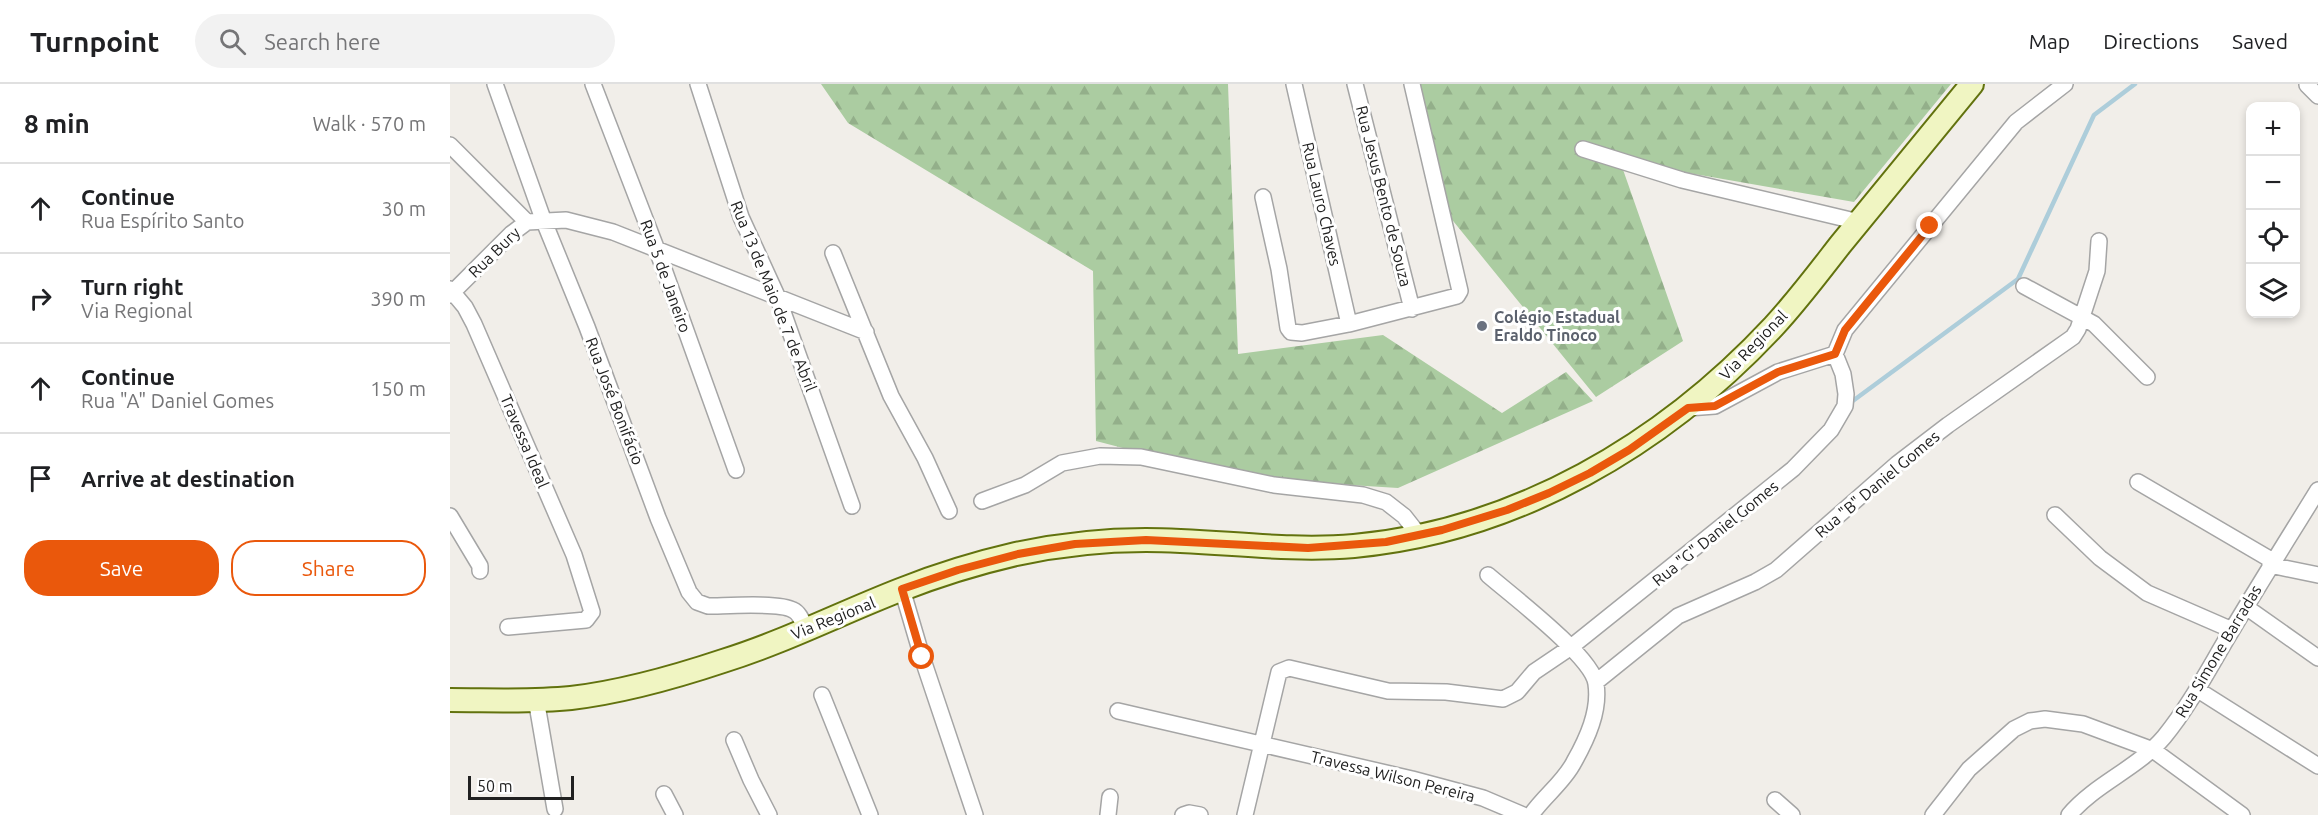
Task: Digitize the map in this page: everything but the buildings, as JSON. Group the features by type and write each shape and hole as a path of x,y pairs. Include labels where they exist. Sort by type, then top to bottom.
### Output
{"main road":[{"name":"Via Regional","path":"450,700 571,698 661,679 725,661 902,589 958,570 1018,554 1075,544 1146,540 1308,548 1386,542 1507,510 1590,473 1629,450 1688,408 1722,378 1777,322 1972,84"}],"street":[{"name":"Rua José Bonifácio","path":"495,84 543,219 587,327 658,518 689,592 697,602 708,606 777,606 792,609 798,614 806,629"},
{"name":"Rua 5 de Janeiro","path":"593,84 657,250 736,470"},
{"name":"Rua 13 de Maio de 7 de Abril","path":"698,84 741,217 778,298 852,507"},
{"name":"Rua Lauro Chaves","path":"1294,84 1349,324"},
{"name":"Rua Jesus Bento de Souza","path":"1355,84 1412,309"},
{"path":"1263,197 1279,269 1288,328 1291,332 1302,333 1349,324 1457,296 1460,291 1412,84"},
{"path":"1688,408 1715,406 1778,372 1835,354 1845,330 2016,122 2065,84"},
{"path":"2307,85 2318,96"},
{"path":"450,145 527,222"},
{"path":"1583,149 1682,180 1859,222"},
{"name":"Rua Bury","path":"451,292 511,234 527,222 543,219 566,220 591,225 866,332"},
{"name":"Rua \"B\" Daniel Gomes","path":"1596,682 1678,616 1755,582 1776,570 1897,464 2073,337 2097,271 2099,241"},
{"path":"833,253 891,396 925,458 949,511"},
{"path":"2024,286 2094,324 2147,377"},
{"name":"Travessa Ideal","path":"451,292 465,307 474,324 573,555 592,612 586,620 508,627"},
{"name":"Rua \"G\" Daniel Gomes","path":"1260,745 1279,672 1289,668 1388,692 1446,692 1503,699 1517,692 1534,672 1571,648 1793,470 1831,430 1845,406 1846,384 1835,354"},
{"path":"982,501 1025,485 1062,463 1100,456 1141,457 1274,485 1363,495 1386,502 1404,516 1419,535"},
{"path":"2139,482 2272,563 2318,575"},
{"name":"Rua Simone Barradas","path":"2069,815 2086,798 2153,750 2198,690 2272,563 2318,490"},
{"path":"2055,515 2100,558 2147,592 2232,630"},
{"path":"450,516 480,566 480,571"},
{"path":"1488,575 1571,648 1596,682 1597,702 1592,725 1574,764 1531,815"},
{"path":"902,589 922,657 975,815"},
{"path":"2246,607 2318,658"},
{"path":"2198,690 2318,766"},
{"path":"822,695 870,815"},
{"path":"536,699 555,809"},
{"name":"Travessa Wilson Pereira","path":"1118,711 1412,778 1482,798 1523,815"},
{"path":"1932,815 1969,769 2014,729 2030,721 2046,719 2083,724 2153,750 2242,815"},
{"path":"734,740 769,815"},
{"path":"1245,815 1260,745"},
{"path":"664,794 675,815"},
{"path":"1108,815 1110,797"},
{"path":"1775,800 1792,815"}],"green space":[{"path":"821,84 1228,84 1238,354 1383,335 1502,413 1566,372 1593,401 1398,488 1238,478 1096,441 1093,271 848,123"},
{"path":"1414,84 1951,84 1854,202 1620,161 1683,341 1596,397 1445,211"}],"waterway":[{"path":"1850,403 2018,279 2094,115 2135,84"}],"place":[{"name":"Colégio Estadual Eraldo Tinoco","path":"1482,326"}],"route":[{"path":"922,657 902,589 958,570 1018,554 1075,544 1146,540 1308,548 1386,542 1442,530 1507,510 1549,493 1629,450 1688,408 1715,406 1778,372 1835,354 1845,330 1930,226"}]}
